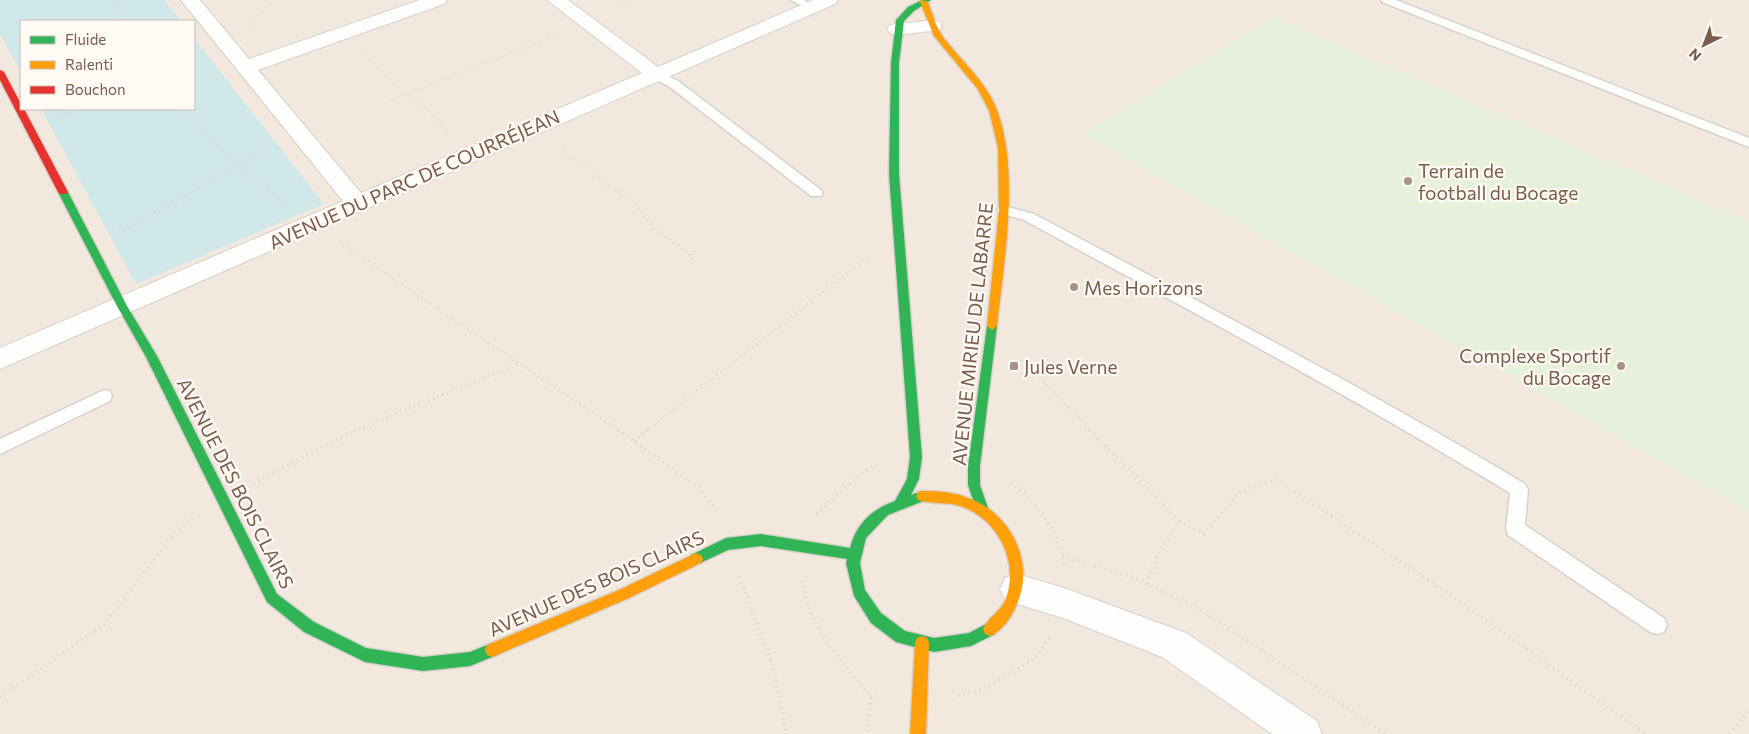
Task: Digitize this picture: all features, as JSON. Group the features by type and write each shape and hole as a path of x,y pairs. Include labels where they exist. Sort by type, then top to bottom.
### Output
{"street":[{"path":"190,0 357,203"},
{"path":"246,68 438,0"},
{"path":"556,0 655,74"},
{"name":"AVENUE MIRIEU DE LABARRE","path":"897,29 900,20 911,9 924,1 938,36 981,87 994,110 1002,148 1004,210 997,288 974,466 974,485 983,511"},
{"name":"AVENUE DU PARC DE COURRÉJEAN","path":"0,359 655,74 812,3"},
{"path":"902,500 913,479 916,457 894,174 897,29 933,26"},
{"name":"AVENUE DES BOIS CLAIRS","path":"0,72 122,306 156,365 272,598 309,627 365,656 423,664 470,659 624,594 726,544 761,540 853,554"},
{"name":"AVENUE MIRIEU DE LABARRE","path":"922,496 943,496 964,501 983,511 1001,526 1013,545 1018,567 1017,590 1008,610 992,627 972,639 947,644 922,643 897,634 875,619 860,599 853,576 853,554 863,531 879,512 902,500 922,496"},
{"path":"1017,590 1064,603 1174,645 1304,734"},
{"path":"918,734 922,643"}],"lane":[{"path":"1386,0 1749,143"},
{"path":"655,74 674,84 816,193"},
{"path":"1004,210 1029,217 1055,231 1332,381 1519,488 1515,529 1657,625"},
{"path":"0,447 104,396"}],"path":[{"path":"112,0 123,20"},
{"path":"390,100 561,34"},
{"path":"362,52 404,94 429,110 450,136"},
{"path":"186,110 201,130 288,207"},
{"path":"562,142 566,156 592,169 604,183 630,198 655,230 689,253 693,261"},
{"path":"116,234 273,146"},
{"path":"333,240 634,440 698,487 717,513 726,544 773,666 788,734"},
{"path":"634,440 872,254"},
{"path":"1020,358 1178,521 1204,534 1241,491 1277,480 1449,594 1646,734"},
{"path":"1147,584 1157,557 1178,521"},
{"path":"867,734 871,697"},
{"path":"1730,734 1749,711"}],"shaded area":[{"path":"0,0 1749,0 1749,734 0,734"}],"green space":[{"name":"Terrain de football du Bocage","path":"1272,17 1749,221 1749,512 1082,134"}],"water":[{"path":"0,0 164,0 180,20 20,20 20,71 0,34"},
{"path":"195,39 324,204 136,284 42,110 195,110"}],"traffic: fast":[{"path":"901,501 913,479 916,457 894,174 895,63 900,20 911,9 927,0"},
{"path":"63,192 122,306 151,356 272,598 309,627 365,655 423,664 470,659 492,650"},
{"path":"983,511 974,485 974,466 992,326"},
{"path":"922,496 883,511 860,535 853,563 859,592 876,618 901,637 934,645 971,639 990,629"},
{"path":"696,559 726,544 761,540 853,554"}],"traffic: slow":[{"path":"924,2 938,36 981,87 993,110 1002,148 1004,210 992,326"},
{"path":"922,496 957,499 968,503 992,519 1002,529 1009,542 1015,555 1017,584 1007,611 990,629"},
{"path":"492,650 624,594 696,559"},
{"path":"918,734 922,643"}],"traffic: jam":[{"path":"0,72 63,192"}],"place":[{"name":"Terrain de football du Bocage","path":"1408,181"},
{"name":"Mes Horizons","path":"1074,287"},
{"name":"Jules Verne","path":"1014,366"},
{"name":"Complexe Sportif du Bocage","path":"1621,366"}]}
